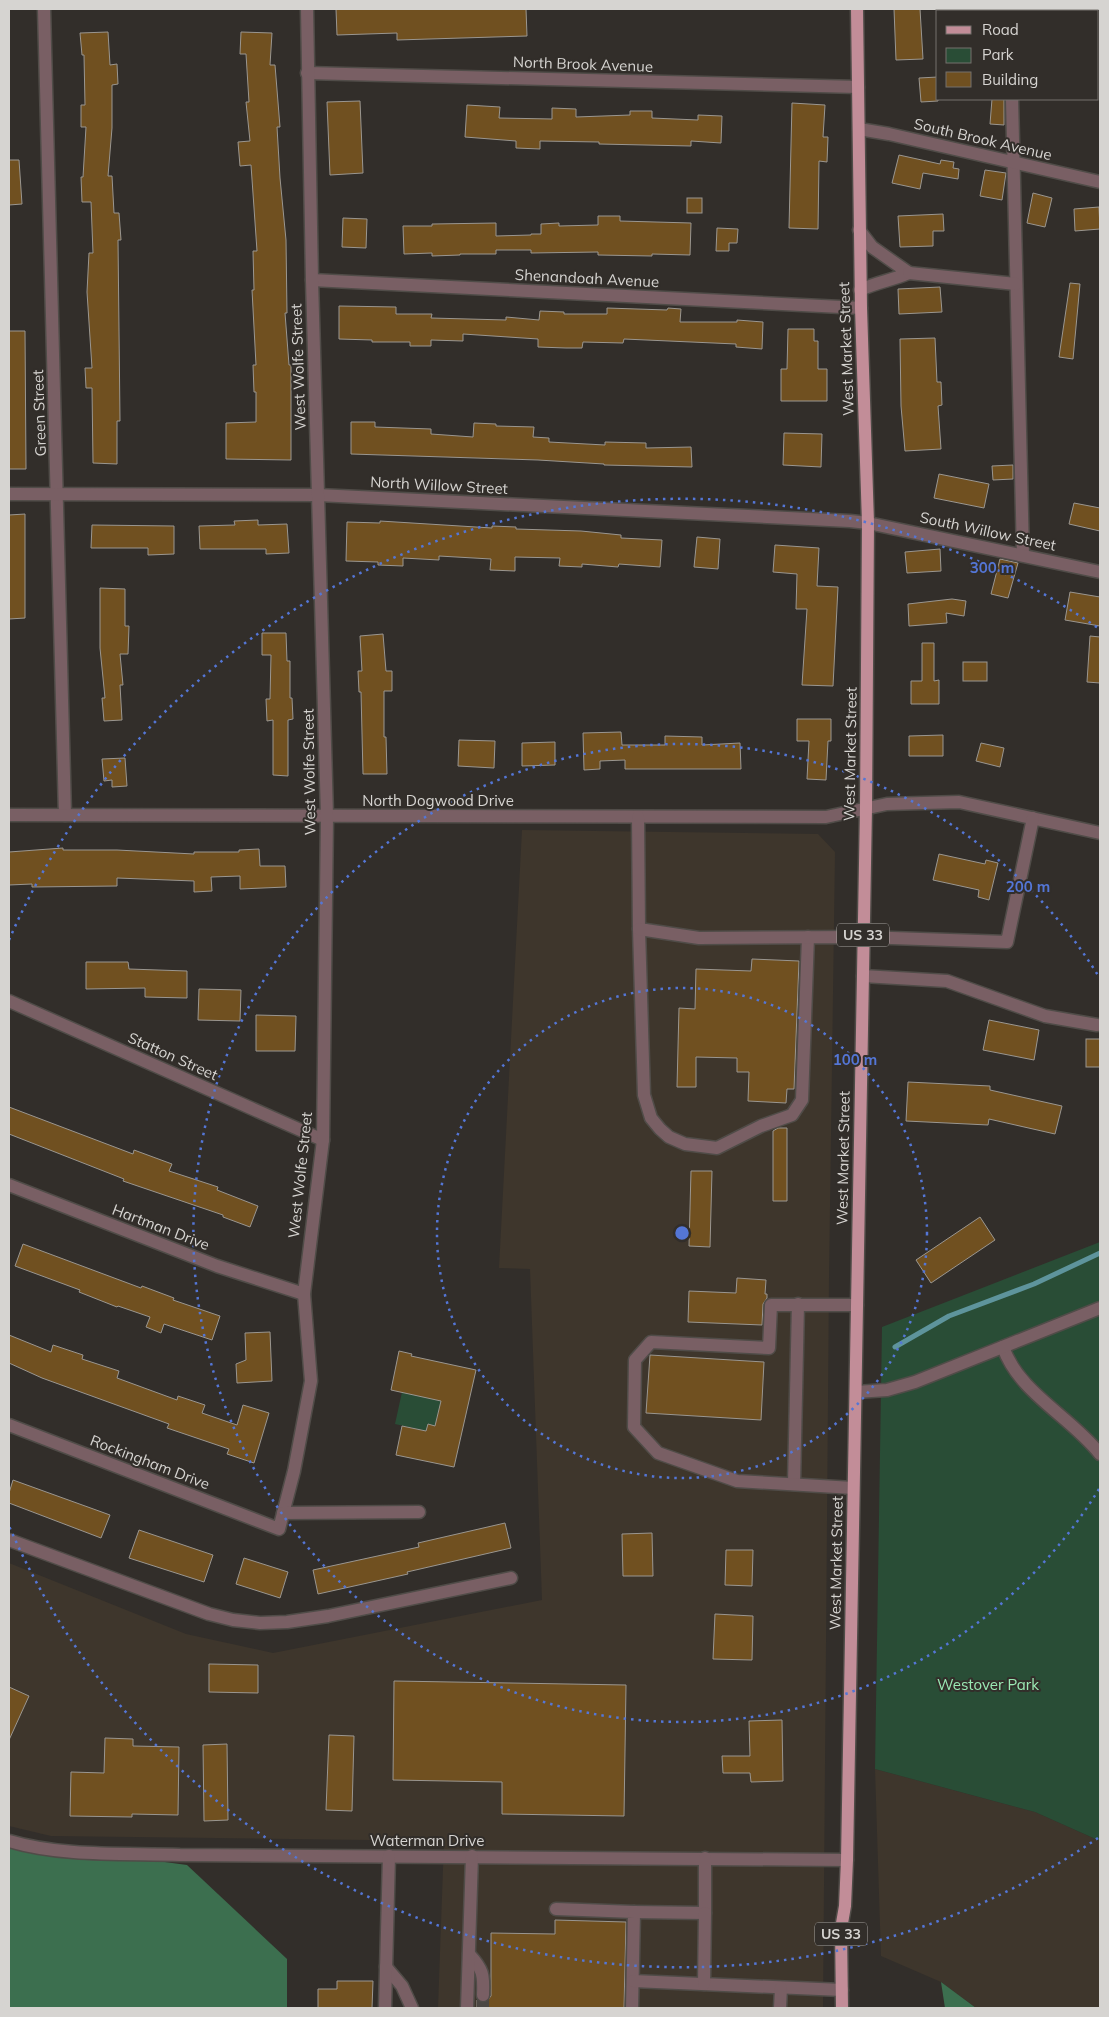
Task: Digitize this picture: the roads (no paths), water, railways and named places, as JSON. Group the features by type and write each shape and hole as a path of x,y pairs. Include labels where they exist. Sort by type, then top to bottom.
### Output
{"main road":[{"name":"West Market Street","path":"842,2008 841,1928 845,1906 847,1860 866,808 868,523 860,290 857,9"}],"street":[{"name":"Green Street","path":"44,9 65,816"},
{"name":"West Wolfe Street","path":"279,1530 294,1470 311,1381 304,1294 323,1140 327,816 312,280 307,9"},
{"name":"North Brook Avenue","path":"307,73 858,87"},
{"path":"1012,100 1022,555"},
{"name":"South Brook Avenue","path":"859,129 889,134 1100,182"},
{"path":"859,230 872,247 909,273"},
{"path":"860,290 874,283 897,278 909,273 1016,284"},
{"name":"Shenandoah Avenue","path":"312,280 861,308"},
{"name":"North Willow Street","path":"9,494 318,495 868,523"},
{"name":"South Willow Street","path":"868,523 1100,572"},
{"name":"North Dogwood Drive","path":"9,815 826,817 887,804 959,802 1100,833"},
{"path":"638,817 642,1064 646,1103 654,1122 670,1137 685,1144 717,1148 761,1126 792,1115 802,1100 808,937"},
{"path":"639,929 699,938 863,937 1007,942 1033,818"},
{"path":"863,976 947,980 1045,1016 1097,1025"},
{"name":"Statton Street","path":"9,1001 323,1140"},
{"name":"Hartman Drive","path":"9,1185 217,1266 304,1294"},
{"path":"794,1484 798,1304"},
{"path":"853,1488 737,1481 658,1454 634,1427 634,1369 635,1360 650,1342 769,1348 771,1306 798,1304 857,1305"},
{"path":"856,1392 899,1387 1100,1308"},
{"path":"1003,1347 1017,1376 1080,1432 1100,1454"},
{"name":"Rockingham Drive","path":"9,1426 279,1530"},
{"path":"283,1513 419,1512"},
{"path":"9,1540 208,1614 233,1620 260,1623 287,1622 328,1616 511,1578"},
{"name":"Waterman Drive","path":"9,1841 40,1848 84,1852 847,1860"},
{"path":"385,2008 389,1856"},
{"path":"467,2008 472,1856"},
{"path":"704,1984 706,1858"},
{"path":"556,1909 705,1913"},
{"path":"632,2008 634,1912"},
{"path":"469,1954 479,1965 484,1977 483,1995"},
{"path":"386,1967 402,1986 412,2008"},
{"path":"633,1981 842,1990"},
{"path":"780,2008 781,1988"}],"waterway":[{"path":"895,1347 949,1316 1034,1284 1100,1253"}],"tunnel":[{"path":"483,1995 483,2008"}],"park label":[{"name":"Westover Park","path":"988,1684"}]}
